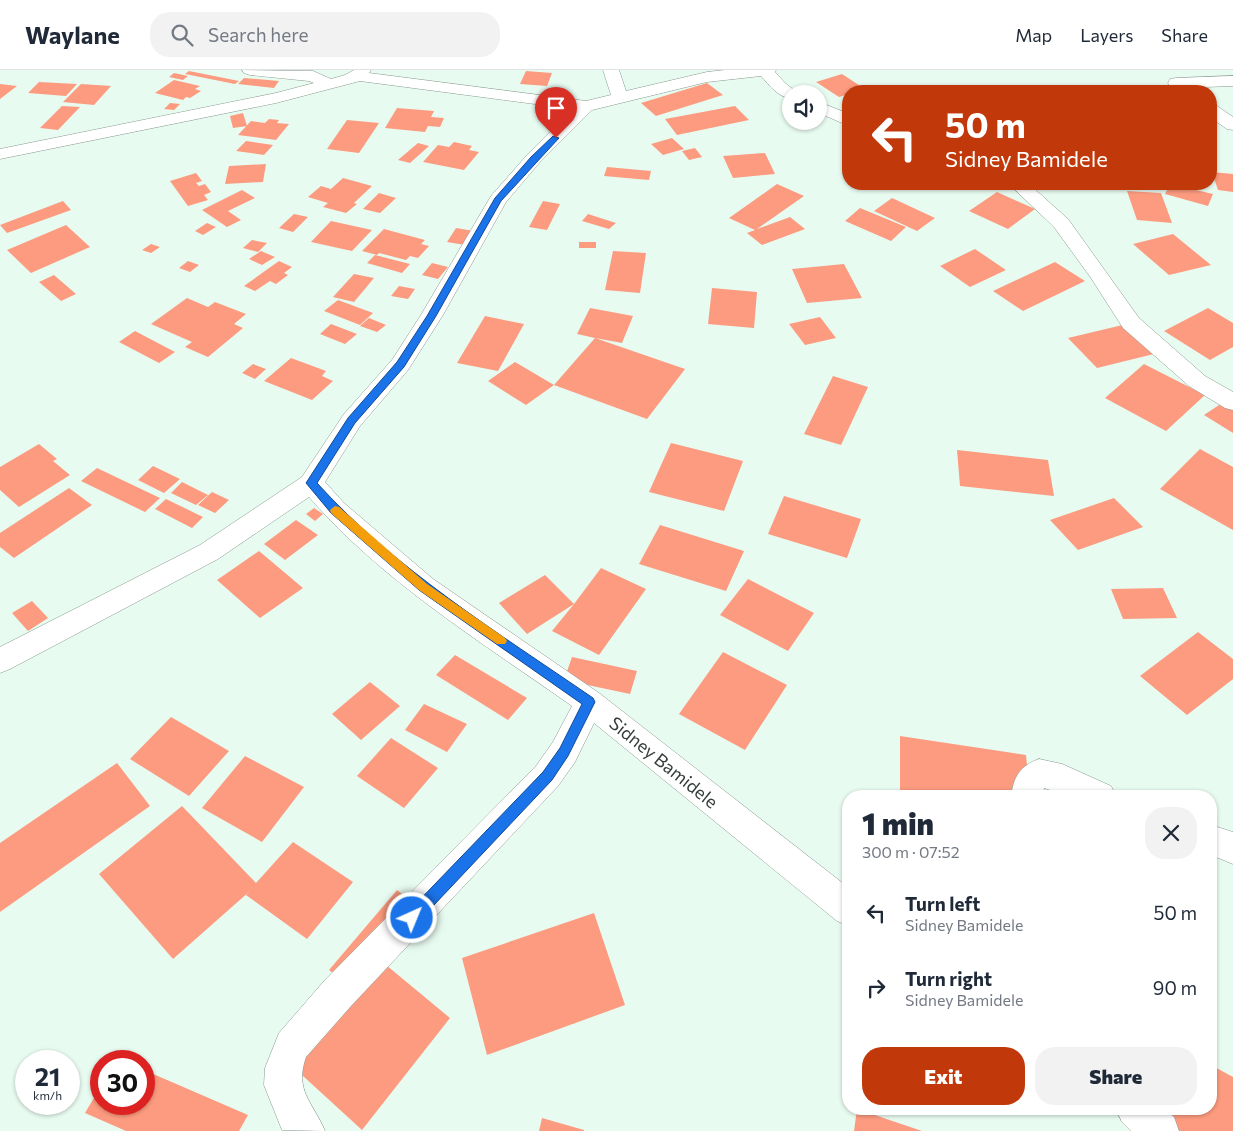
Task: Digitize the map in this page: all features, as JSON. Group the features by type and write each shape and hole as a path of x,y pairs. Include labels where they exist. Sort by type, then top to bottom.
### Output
{"street":[{"path":"250,70 313,76 328,84"},
{"path":"611,70 620,97"},
{"path":"0,154 276,98 360,73 586,106 707,77 767,70 782,90"},
{"path":"1174,83 1233,81"},
{"path":"0,662 209,552 311,483 352,420 400,364 432,316 498,200 534,158 586,106"},
{"path":"827,111 842,118"},
{"path":"1217,114 1233,125"},
{"path":"1025,190 1061,223 1100,276 1131,323 1198,381 1233,402"},
{"name":"Sidney Bamidele","path":"311,483 335,510 423,587 589,702 842,902"},
{"path":"306,1131 296,1116 283,1085 284,1068 292,1046 338,993 547,776 564,752 589,702"},
{"path":"1028,790 1029,781 1039,773 1062,778 1087,790"},
{"path":"1217,842 1233,848"},
{"path":"1142,1115 1160,1131"}],"building":[{"path":"189,71 239,81 235,84 185,74"},
{"path":"526,71 552,73 547,86 520,84"},
{"path":"174,73 188,76 183,80 169,77"},
{"path":"842,74 859,85 842,85 842,96 839,97 827,89 827,85 821,85 816,82"},
{"path":"244,78 279,81 274,88 238,84"},
{"path":"174,80 200,86 195,89 201,91 183,100 155,93"},
{"path":"39,82 77,84 66,96 28,93"},
{"path":"707,83 723,95 656,116 641,103"},
{"path":"0,84 17,86 0,99"},
{"path":"81,84 111,86 94,105 63,102"},
{"path":"170,103 180,104 174,110 164,109"},
{"path":"62,106 80,107 58,130 40,128"},
{"path":"735,106 749,120 677,135 665,119"},
{"path":"397,108 434,111 431,117 444,118 440,127 428,126 425,132 385,128"},
{"path":"243,113 247,126 233,128 230,116"},
{"path":"269,119 279,120 277,123 289,124 276,140 238,135 251,121 265,123"},
{"path":"347,120 379,123 359,153 327,149"},
{"path":"672,138 684,149 663,155 651,144"},
{"path":"246,141 273,145 264,155 236,151"},
{"path":"454,142 472,146 469,150 479,152 464,170 423,162 438,145 449,147"},
{"path":"418,143 429,146 410,163 398,160"},
{"path":"695,148 702,157 689,160 682,151"},
{"path":"765,153 775,174 733,178 723,156"},
{"path":"266,164 263,182 225,184 229,166"},
{"path":"607,167 651,171 649,180 604,176"},
{"path":"1217,172 1233,174 1233,192 1218,190"},
{"path":"196,173 202,181 196,183 199,186 205,184 211,192 204,195 208,200 188,206 170,181"},
{"path":"343,178 372,186 354,203 357,204 346,213 323,207 328,203 308,197 321,186 331,189"},
{"path":"777,184 804,196 757,229 790,217 805,229 762,245 747,233 755,230 729,218"},
{"path":"242,190 255,198 228,211 241,220 227,227 202,210"},
{"path":"1167,190 1196,190 1213,194 1208,206 1165,194"},
{"path":"1127,191 1161,193 1172,223 1137,220"},
{"path":"997,192 1035,209 1008,229 969,211"},
{"path":"379,193 396,198 380,213 363,209"},
{"path":"892,198 935,218 917,231 874,211"},
{"path":"63,201 71,210 7,233 0,225"},
{"path":"543,201 560,204 547,230 529,227"},
{"path":"860,208 906,227 891,241 845,221"},
{"path":"294,214 308,217 293,232 279,228"},
{"path":"588,214 616,223 609,229 582,221"},
{"path":"331,221 372,230 352,251 311,242"},
{"path":"207,223 216,227 203,235 195,231"},
{"path":"66,225 90,247 31,273 7,250"},
{"path":"456,228 474,231 465,245 447,242"},
{"path":"384,229 425,240 421,244 429,246 418,258 410,256 406,260 362,251"},
{"path":"1173,234 1211,265 1169,275 1133,244"},
{"path":"252,240 267,243 258,252 243,248"},
{"path":"579,242 596,242 596,248 579,248"},
{"path":"151,244 160,247 151,253 142,250"},
{"path":"975,249 1006,270 970,287 940,266"},
{"path":"261,251 275,257 262,265 249,259"},
{"path":"613,251 646,253 640,293 605,290"},
{"path":"375,255 410,264 402,273 367,263"},
{"path":"188,261 199,265 190,272 179,268"},
{"path":"279,261 292,267 284,273 288,275 276,284 270,281 255,291 244,286"},
{"path":"1055,262 1085,281 1023,311 993,291"},
{"path":"432,263 448,267 438,279 422,275"},
{"path":"844,264 862,298 807,303 792,269"},
{"path":"354,274 374,278 354,302 333,297"},
{"path":"54,275 76,294 61,301 39,282"},
{"path":"399,286 415,289 408,299 391,296"},
{"path":"712,288 757,292 754,328 708,324"},
{"path":"187,298 208,307 215,302 246,314 234,324 243,328 208,357 185,347 192,342 151,324"},
{"path":"338,300 373,313 360,325 324,311"},
{"path":"590,308 633,316 622,343 577,334"},
{"path":"1208,308 1233,323 1233,347 1210,360 1164,331"},
{"path":"485,316 524,324 498,371 457,363"},
{"path":"820,317 836,338 805,345 789,324"},
{"path":"369,318 386,325 377,332 360,326"},
{"path":"1131,323 1162,352 1097,368 1068,338"},
{"path":"331,324 357,334 345,344 320,334"},
{"path":"135,331 175,352 159,363 119,342"},
{"path":"595,338 685,369 647,419 554,385"},
{"path":"291,358 326,371 322,376 333,381 312,400 264,381"},
{"path":"515,362 554,385 526,405 488,381"},
{"path":"253,364 266,369 255,379 242,373"},
{"path":"1144,364 1205,395 1166,431 1105,398"},
{"path":"833,376 868,387 841,445 804,434"},
{"path":"1231,397 1233,398 1233,433 1204,415"},
{"path":"671,443 743,461 724,511 649,492"},
{"path":"39,444 57,459 53,461 70,475 19,507 0,490 0,467"},
{"path":"1200,449 1233,467 1233,530 1160,489"},
{"path":"957,450 1048,460 1054,496 960,486"},
{"path":"153,466 180,479 164,493 138,480"},
{"path":"97,468 160,498 145,512 81,481"},
{"path":"182,482 208,495 196,505 171,493"},
{"path":"69,488 92,505 14,558 0,547 0,533"},
{"path":"212,492 229,500 215,513 198,505"},
{"path":"784,496 861,519 847,558 768,534"},
{"path":"1114,498 1143,527 1078,550 1050,520"},
{"path":"166,499 203,517 192,528 155,509"},
{"path":"314,508 323,514 315,521 306,514"},
{"path":"296,520 318,535 285,560 264,544"},
{"path":"660,525 744,551 726,591 639,564"},
{"path":"259,551 303,588 260,618 217,580"},
{"path":"601,568 646,589 599,655 552,631"},
{"path":"545,575 574,604 527,634 499,603"},
{"path":"748,579 814,613 788,651 720,615"},
{"path":"1163,588 1177,618 1123,619 1111,589"},
{"path":"32,601 48,618 28,631 12,613"},
{"path":"1198,632 1233,659 1233,679 1187,715 1140,676"},
{"path":"723,652 787,685 745,750 679,714"},
{"path":"455,655 527,698 508,720 436,675"},
{"path":"572,657 637,671 630,694 564,680"},
{"path":"370,682 400,706 361,740 332,714"},
{"path":"424,704 467,724 447,752 405,730"},
{"path":"171,717 229,751 189,796 130,759"},
{"path":"900,736 1026,755 1029,790 900,790"},
{"path":"391,738 438,768 404,808 357,776"},
{"path":"245,756 304,787 262,842 202,808"},
{"path":"117,763 150,806 0,912 0,843"},
{"path":"182,806 256,883 293,842 353,882 307,939 246,895 250,891 173,959 99,874"},
{"path":"397,890 422,909 380,960 450,1018 362,1130 291,1065 354,991 329,970"},
{"path":"594,913 625,1005 487,1055 462,958"},
{"path":"1217,1068 1233,1077 1233,1131 1171,1131 1144,1115 1217,1115"},
{"path":"155,1075 248,1115 239,1131 126,1131 85,1113 90,1105 90,1115 155,1115"},
{"path":"856,1115 875,1115 922,1131 854,1131"},
{"path":"542,1118 584,1130 584,1131 539,1131"}],"slow traffic":[{"path":"335,510 423,587 501,641"}],"route":[{"path":"412,918 547,776 564,752 589,702 423,587 335,510 311,483 352,420 400,364 432,316 456,270 498,200 534,158 556,138"}]}
